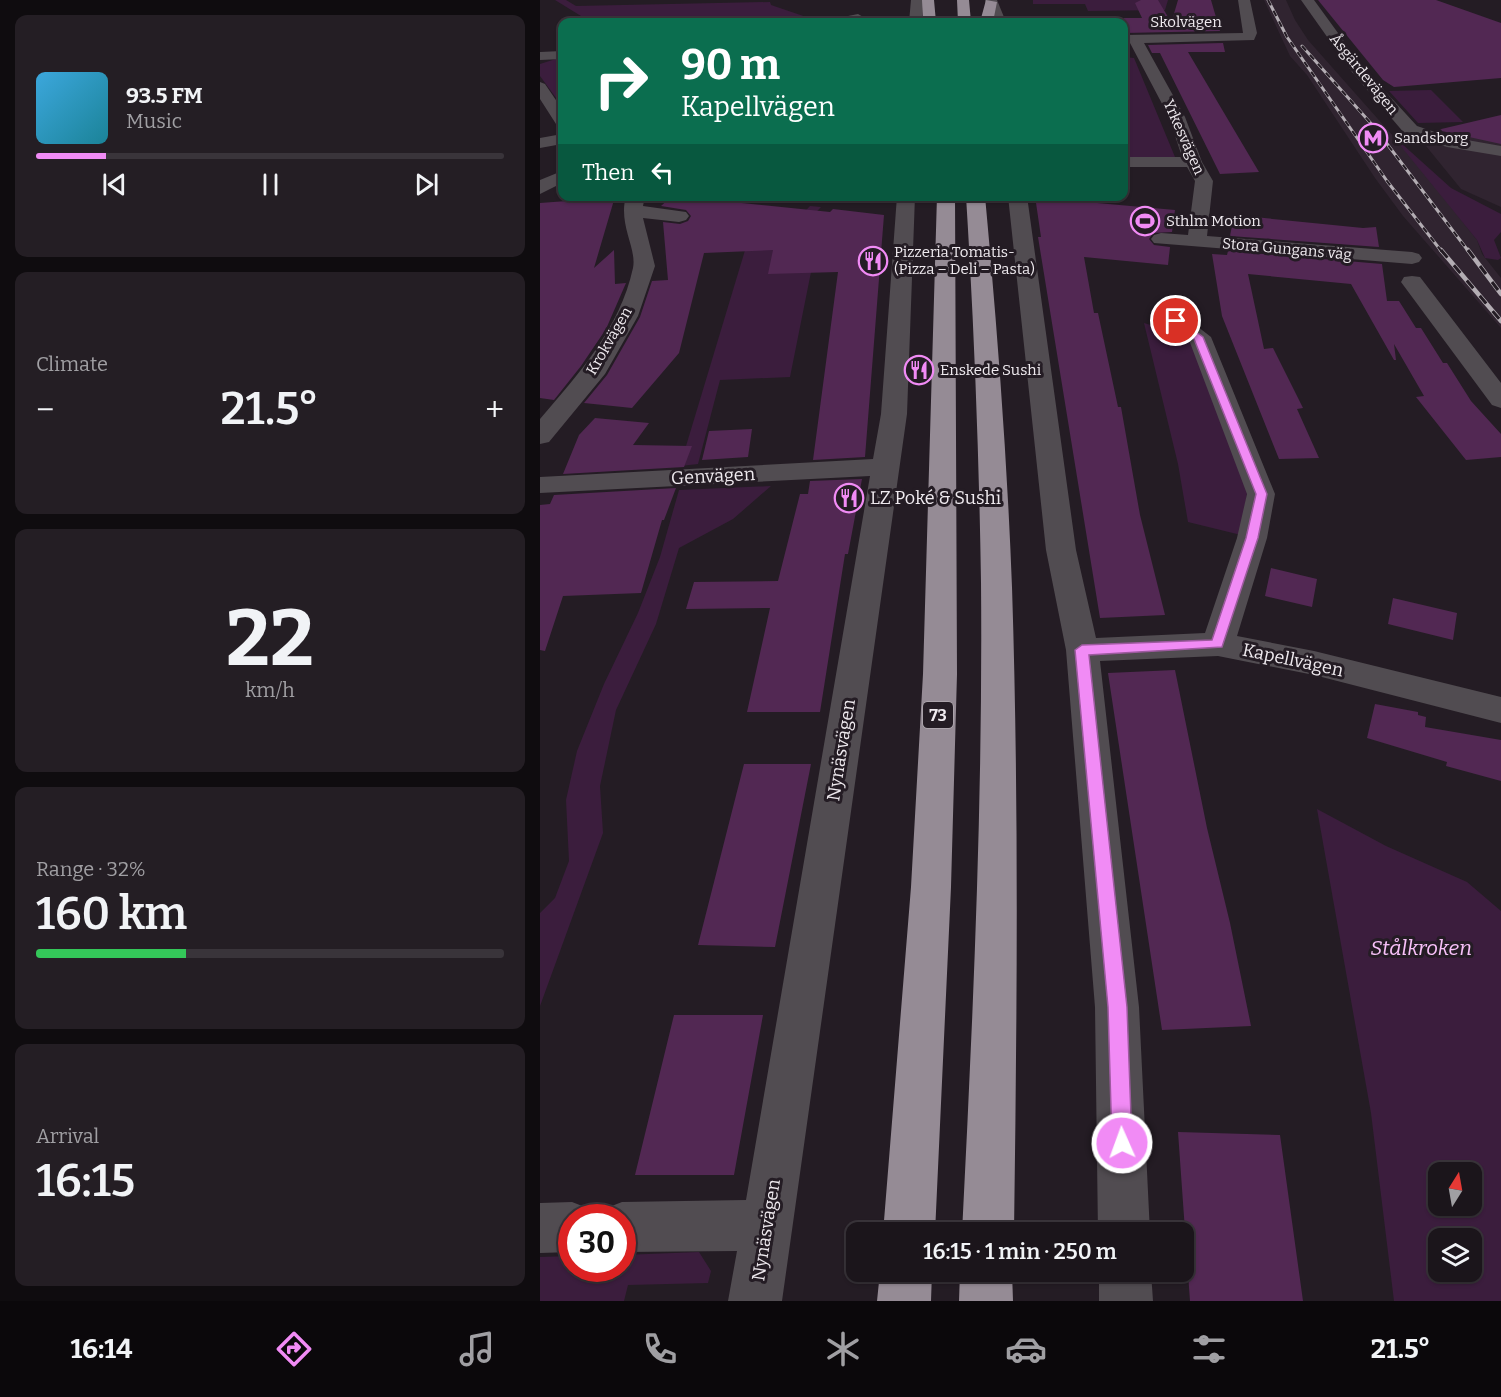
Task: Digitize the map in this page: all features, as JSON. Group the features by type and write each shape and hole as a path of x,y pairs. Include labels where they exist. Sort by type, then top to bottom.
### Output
{"highway":[{"path":"928,0 930,18"},
{"path":"942,0 943,18"},
{"path":"988,18 992,1"},
{"name":"73","path":"910,1222 931,887 940,674 946,201"},
{"path":"975,201 994,516 997,746 988,1222"},
{"path":"904,1301 905,1282"},
{"path":"986,1301 987,1282"}],"street":[{"path":"916,0 916,18"},
{"name":"Skolvägen","path":"1129,39 1249,37 1244,0"},
{"name":"Åsgärdevägen","path":"1307,0 1357,69 1411,130 1447,142 1501,151"},
{"path":"992,1 998,18"},
{"name":"Yrkesvägen","path":"1129,39 1177,117 1193,162 1204,181 1196,242"},
{"path":"540,56 558,55"},
{"path":"540,87 558,114"},
{"path":"540,143 558,140"},
{"path":"1128,162 1193,162"},
{"path":"540,199 553,184"},
{"name":"Nynäsvägen","path":"755,1301 894,414 906,201"},
{"path":"1018,201 1061,550 1082,650 1118,1007 1124,1222"},
{"path":"634,204 678,216"},
{"name":"Krokvägen","path":"540,436 596,369 627,316 644,266 634,204"},
{"name":"Stora Gungans väg","path":"1161,239 1412,258"},
{"path":"1412,282 1501,400"},
{"path":"1176,321 1199,337 1262,494 1252,538 1218,644"},
{"name":"Genvägen","path":"540,485 886,467"},
{"name":"Kapellvägen","path":"1082,650 1218,644 1314,663 1501,710"},
{"path":"636,1227 766,1225"},
{"path":"540,1228 558,1227"},
{"path":"1125,1282 1126,1301"}],"shaded area":[{"path":"1264,0 1286,0 1308,40 1408,153 1477,240 1482,254 1501,278 1501,328 1403,216 1375,178 1307,75 1290,56"},
{"path":"1501,129 1501,207 1461,189 1426,146"}],"green space":[{"path":"555,0 566,0 576,6 770,2 771,5 809,18 588,18"},
{"path":"1033,0 1168,0 1165,10 1088,11 1085,4 1033,4"},
{"path":"1128,57 1134,58 1175,157 1128,157"},
{"path":"558,58 558,101 540,76 540,64"},
{"path":"1431,90 1463,122 1418,123 1389,91"},
{"path":"1391,134 1451,188 1501,214 1501,232 1494,240 1501,258 1498,260 1485,258 1477,240"},
{"path":"810,206 821,207 803,226 814,257 790,377 720,380 698,464 680,466 746,247 789,228"},
{"path":"1144,323 1193,338 1248,486 1241,535 1188,522 1178,464"},
{"path":"771,486 733,519 679,548 656,624 616,710 600,786 603,833 540,1006 540,913 555,898 569,861 566,800 577,751 604,684 638,613 660,557 679,490"},
{"name":"Stålkroken","path":"1317,809 1386,846 1467,882 1501,911 1501,1301 1394,1301 1371,1113"},
{"path":"699,1252 711,1271 708,1283 628,1285 624,1301 540,1301 540,1257 558,1256 558,1282 636,1282 636,1254"}],"building":[{"path":"1141,0 1158,0 1168,17 1173,17 1178,0 1211,0 1220,31 1128,33 1128,18 1142,18 1135,3"},
{"path":"1318,0 1436,0 1501,23 1501,78 1394,87 1383,80"},
{"path":"1223,43 1225,52 1188,52 1259,172 1220,174 1160,53 1152,53 1148,45"},
{"path":"1501,115 1501,144 1437,130"},
{"path":"614,201 594,268 614,250 615,284 626,283 606,329 554,400 540,398 540,203"},
{"path":"666,201 721,201 884,215 865,457 813,460 838,272 768,274 773,250 704,253 679,353 632,408 584,403 607,375 640,317 652,281 668,280 663,222 680,224 688,221 691,216 686,210 661,206"},
{"path":"1036,201 1075,201 1175,210 1172,232 1153,233 1149,239 1154,245 1170,247 1168,265 1084,257 1094,313 1098,313 1118,407 1121,407 1140,515 1165,615 1100,618 1038,237 1041,237"},
{"path":"1234,215 1363,228 1376,227 1379,247 1230,236"},
{"path":"1228,251 1382,264 1387,301 1399,301 1416,328 1421,328 1443,363 1447,363 1471,401 1501,434 1501,457 1466,460 1416,397 1424,396 1394,344 1396,360 1394,360 1351,284 1248,274 1264,349 1273,348 1303,408 1297,409 1319,458 1279,459 1222,316 1212,254 1227,255"},
{"path":"595,418 649,423 633,445 692,446 684,467 563,474 579,435"},
{"path":"752,429 748,457 702,460 709,431"},
{"path":"862,479 848,554 845,554 820,712 747,712 770,608 686,609 694,582 778,581 800,494 808,494 810,481"},
{"path":"676,488 664,520 662,520 641,593 563,596 545,651 540,650 540,505 550,504 554,495"},
{"path":"1271,568 1317,579 1312,607 1265,596"},
{"path":"1393,598 1457,613 1453,640 1388,624"},
{"path":"1175,670 1251,1026 1162,1030 1108,673"},
{"path":"1375,704 1418,712 1418,715 1426,717 1425,727 1501,740 1501,781 1446,766 1447,762 1367,738"},
{"path":"744,764 811,764 775,947 698,945"},
{"path":"674,1015 763,1015 734,1175 635,1175"},
{"path":"1178,1132 1280,1135 1303,1301 1190,1301 1189,1282 1194,1282 1194,1222 1184,1222"}],"railway":[{"path":"1268,0 1287,37 1387,181 1442,252"},
{"path":"1302,46 1375,128 1469,252"},
{"path":"1441,250 1501,321"},
{"path":"1468,250 1501,294"}],"place":[{"name":"Sandsborg","path":"1373,138"},
{"name":"Sthlm Motion","path":"1145,221"},
{"name":"Pizzeria Tomatis- (Pizza – Deli – Pasta)","path":"873,261"},
{"name":"Enskede Sushi","path":"919,370"},
{"name":"LZ Poké & Sushi","path":"849,498"}],"route":[{"path":"1122,1143 1118,1007 1082,650 1218,644 1252,538 1262,494 1199,337 1176,321"}]}
